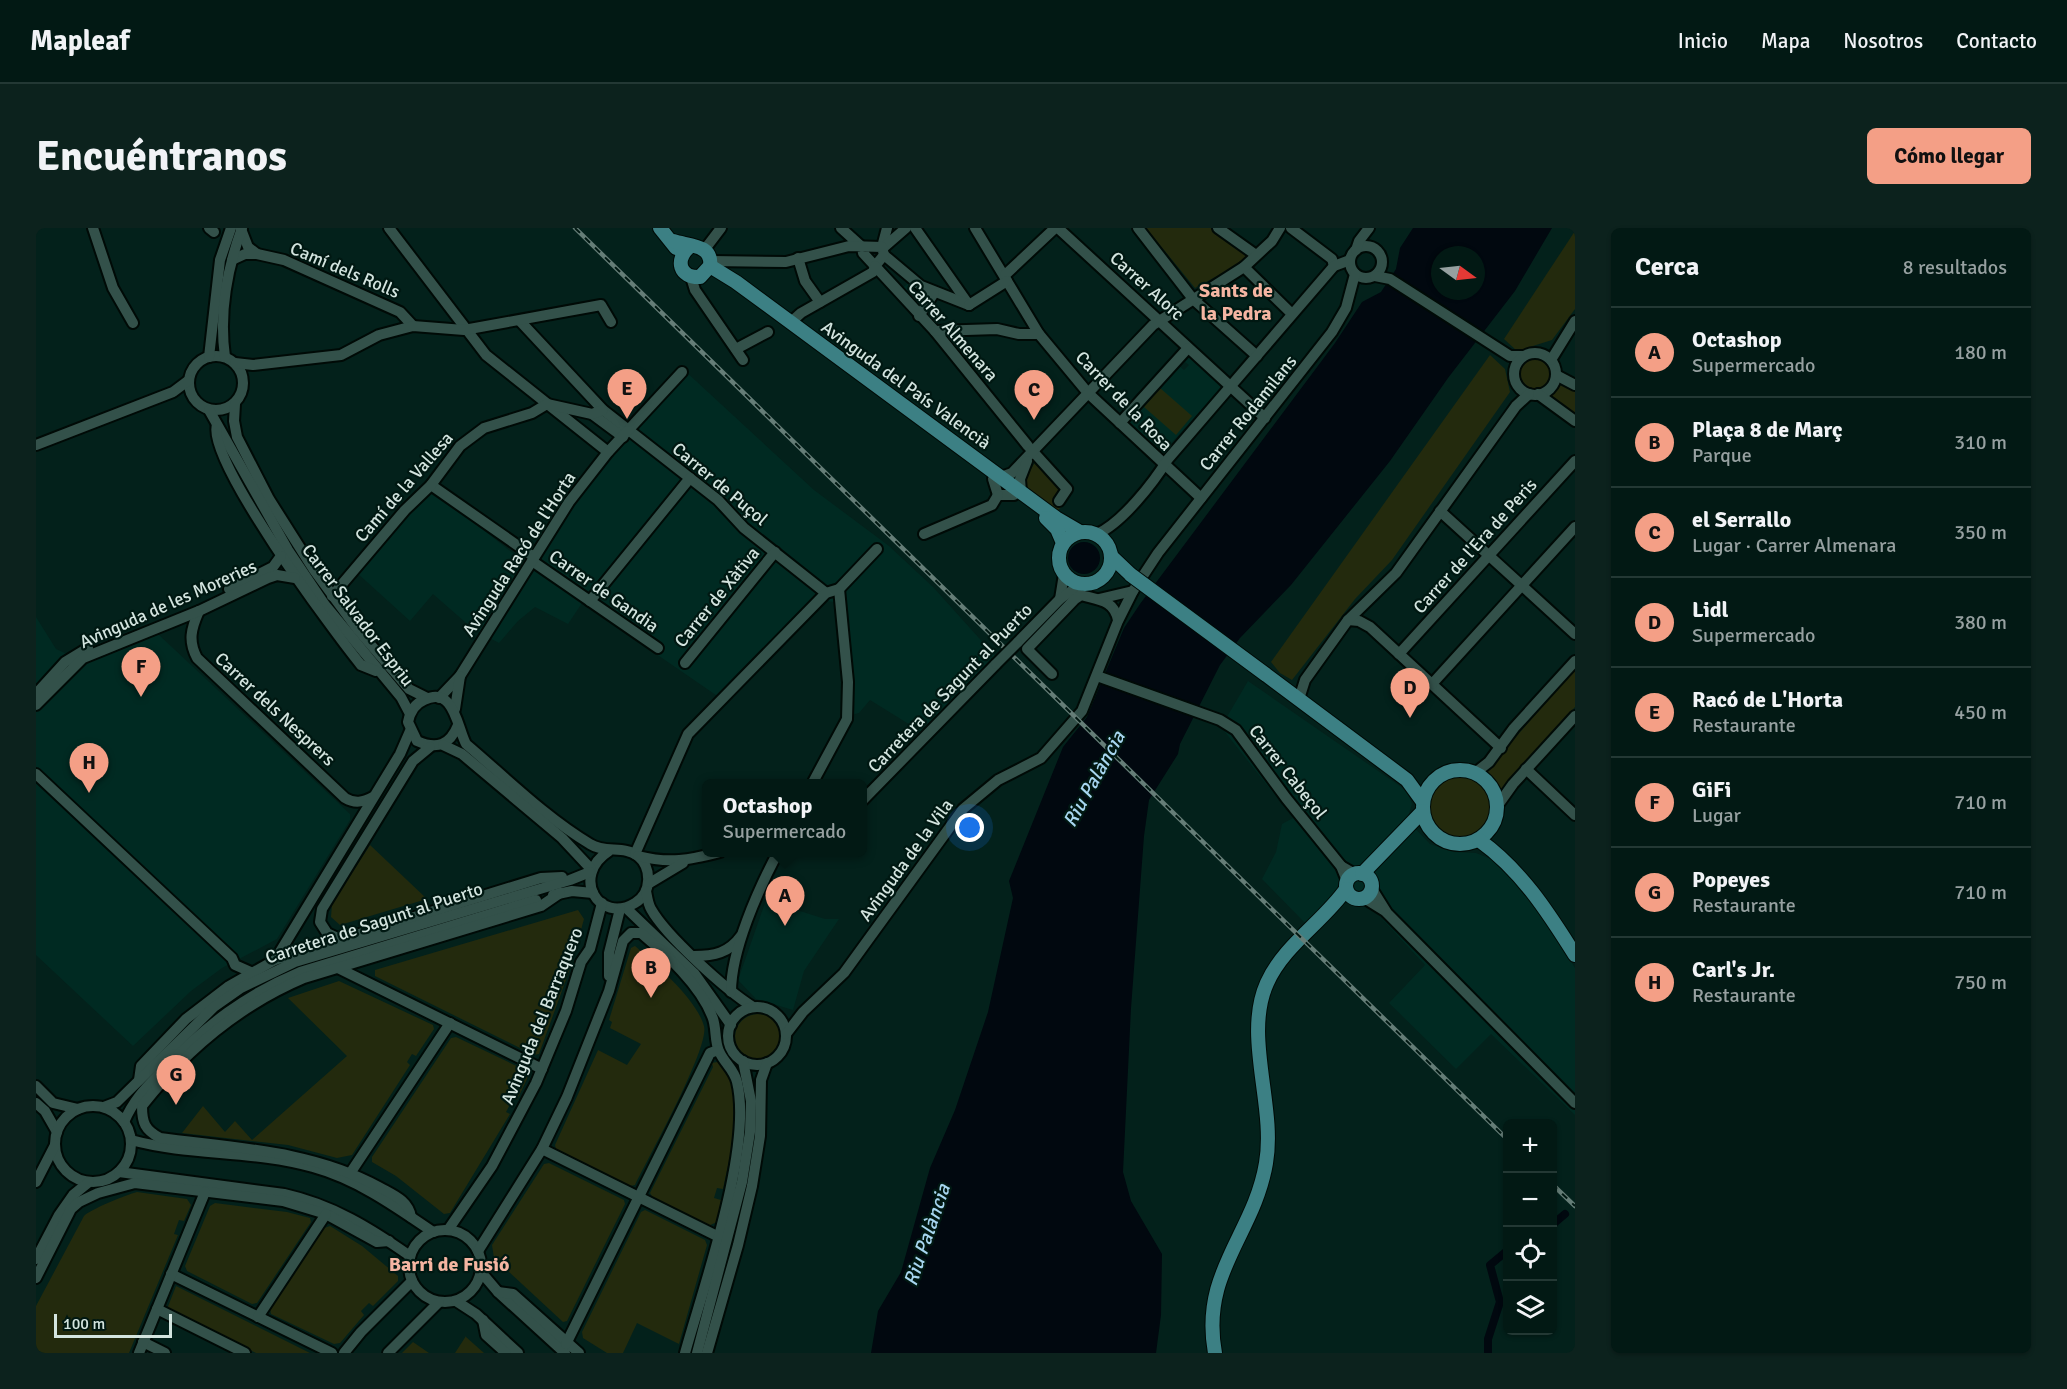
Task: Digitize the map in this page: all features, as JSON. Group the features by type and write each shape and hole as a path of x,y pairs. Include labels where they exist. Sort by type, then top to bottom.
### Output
{"main road":[{"path":"660,228 685,251"},
{"path":"696,246 708,262 700,277 691,277 682,271 679,262 685,251 696,246"},
{"name":"Avinguda del País Valencià","path":"708,262 997,478"},
{"name":"Avinguda del País Valencià","path":"708,262 774,317 1018,493 1080,532"},
{"name":"Avinguda del País Valencià","path":"1018,493 1052,523 1062,543"},
{"path":"1073,533 1097,534 1107,544 1111,564 1105,575 1094,583 1081,584 1064,574 1058,559 1062,543 1073,533"},
{"path":"1111,556 1131,575 1407,780 1423,806 1426,823 1432,833 1446,842 1455,844 1463,845 1479,840 1490,830 1496,818 1498,805 1491,786 1475,773 1460,770 1445,773 1432,782 1423,806 1359,886 1336,904 1276,966 1260,1005 1259,1030 1268,1124 1268,1149 1255,1201 1223,1266 1214,1297 1212,1337 1215,1353"},
{"path":"1105,575 1131,575"},
{"path":"1407,780 1432,782"},
{"path":"1490,830 1498,853"},
{"path":"1399,838 1432,833"},
{"path":"1479,840 1498,853 1525,882 1575,955"}],"street":[{"path":"93,228 113,288 133,323"},
{"path":"238,228 248,247 257,254"},
{"path":"238,228 225,300 230,360 243,377 244,387 235,404 223,411 209,410 199,405 192,396 189,380 192,369 209,357 230,360 253,365 341,355 379,335 413,326 465,330 601,305 611,322"},
{"path":"209,357 220,260 238,228"},
{"path":"389,228 486,355 608,452"},
{"path":"721,228 708,262 786,262 849,246 883,250 910,278 934,293 969,306"},
{"name":"Carrer Almenara","path":"841,228 862,247 875,266 935,331 1067,489 1059,501"},
{"path":"791,322 820,302 873,272 883,250 887,228"},
{"path":"883,250 906,228"},
{"path":"915,228 969,306"},
{"name":"Carrer de la Rosa","path":"975,228 1039,334 1088,393 1201,498"},
{"path":"969,306 1006,278 1056,228"},
{"name":"Carrer Alorc","path":"1056,228 1160,320 1265,418"},
{"path":"1138,228 1193,299 1257,356"},
{"path":"1218,228 1256,255"},
{"path":"924,534 992,505 998,495 997,478 1012,473 1160,320 1244,267 1272,241 1280,228"},
{"path":"1291,228 1332,259 1334,266"},
{"path":"1369,228 1359,241 1353,255 1358,276 1390,279 1510,356 1546,357 1575,321"},
{"path":"1374,228 1371,237 1372,247 1380,255 1382,265 1390,279"},
{"path":"1097,534 1113,525 1334,266 1372,247"},
{"path":"232,260 245,254 257,254"},
{"name":"Camí dels Rolls","path":"257,254 284,260 400,312 413,326"},
{"path":"798,258 804,281 820,302"},
{"path":"1375,276 1382,265"},
{"path":"1244,267 1293,314"},
{"name":"Carrer Rodamilans","path":"1133,591 1158,553 1332,332 1358,276"},
{"path":"691,277 695,290 743,360"},
{"path":"919,316 934,293"},
{"name":"Carrer de Puçol","path":"520,321 598,412 718,500 744,528 826,593"},
{"path":"935,331 997,329 1019,334 1039,334"},
{"path":"736,349 768,332"},
{"path":"1120,423 1188,348"},
{"path":"1510,356 1518,386 1516,406"},
{"path":"1515,368 1523,356"},
{"path":"1546,357 1556,375 1575,385"},
{"path":"243,377 253,365"},
{"name":"Avinguda Racó de l'Horta","path":"439,698 460,676 569,502 608,452 682,372"},
{"path":"1294,696 1348,620 1396,573 1516,406 1533,394 1551,387 1556,375"},
{"path":"36,445 173,392 189,380"},
{"path":"1518,386 1575,421"},
{"path":"173,392 192,396"},
{"name":"Carrer Salvador Espriu","path":"235,404 234,421 237,437 269,499 332,596 409,689 427,698"},
{"path":"547,404 598,412"},
{"name":"Camí de la Vallesa","path":"332,596 471,436 484,428 532,413 547,404"},
{"name":"Carrer Salvador Espriu","path":"209,410 218,422 260,503 288,550 326,605 401,697 410,714"},
{"path":"218,422 215,430 224,457 295,578 361,665 379,672"},
{"path":"998,495 1018,493 1024,465 1034,450"},
{"name":"Carrer de l'Era de Peris","path":"1399,654 1575,461"},
{"path":"591,601 690,478"},
{"name":"Carrer de Gandia","path":"430,485 658,648"},
{"path":"1440,511 1575,634"},
{"path":"1432,684 1575,526"},
{"path":"637,855 687,734 826,593 839,589 878,549"},
{"name":"Carrer de Xàtiva","path":"685,663 774,552"},
{"name":"Avinguda de les Moreries","path":"36,694 64,662 78,652 198,604 273,567 281,556"},
{"path":"1060,599 1064,574"},
{"name":"Avinguda de les Moreries","path":"36,705 83,658 198,611 268,578 277,575 295,578"},
{"name":"Carretera de Sagunt al Puerto","path":"867,796 1060,599 1081,584"},
{"path":"814,779 847,719 848,682 839,589"},
{"path":"1097,600 1133,591"},
{"name":"Avinguda de la Vila","path":"786,1034 803,1012 843,973 963,809 998,780 1032,764 1047,752 1082,711 1118,621 1133,591"},
{"path":"1052,674 1026,649 1075,599 1081,595 1111,604 1116,609 1118,621"},
{"name":"Carrer dels Nesprers","path":"198,611 191,629 191,647 197,658 345,798 351,802 364,802 373,798"},
{"path":"1348,620 1359,621 1370,627 1501,748"},
{"path":"1475,773 1501,748 1514,728 1575,661"},
{"name":"Avinguda Racó de l'Horta","path":"455,709 460,676"},
{"name":"Carrer Cabeçol","path":"1097,676 1220,720 1236,730 1286,798 1359,886 1575,1103"},
{"path":"275,960 400,754 410,731 410,714 416,704 427,698 439,698 455,709 466,744 567,829 593,846 609,851"},
{"path":"1498,805 1526,769 1575,716"},
{"path":"340,939 327,933 320,922 322,909 413,761 430,747 443,745 453,737 458,724"},
{"path":"410,731 417,741 430,747"},
{"path":"443,745 462,754 562,838 591,870"},
{"path":"1526,769 1575,815"},
{"path":"36,774 232,958 235,965 229,986"},
{"path":"702,857 663,862 623,849 609,851 598,858 591,870 593,893 602,903 623,908 694,973 731,1025"},
{"path":"637,855 645,864 650,908 664,927 731,992 753,1007"},
{"path":"731,992 731,972 744,931 776,857"},
{"path":"623,908 638,902 647,887 666,871 689,860"},
{"name":"Carretera de Sagunt al Puerto","path":"124,1122 142,1084 214,1007 269,974 295,962 570,880 591,870"},
{"path":"158,1087 142,1084 141,1066 186,1019 229,986 275,960 541,878 560,876 570,880"},
{"name":"Carretera de Sagunt al Puerto","path":"104,1107 142,1084 200,1032 248,997 273,983 300,972 560,893 572,891 593,893"},
{"path":"433,1232 363,1188 313,1167 172,1144 150,1133 142,1122 142,1106 206,1038 252,1003 304,978 542,906 560,893"},
{"name":"Avinguda del Barraquero","path":"448,1230 492,1166 542,1069 566,1011 581,962 590,949 602,903"},
{"path":"609,992 609,953 623,908"},
{"path":"694,956 712,956 729,950 744,931"},
{"path":"478,1251 542,1149 588,1049 609,992 623,941 631,933 641,933 687,979 706,1004 715,1022 718,1050 735,1072 740,1102 740,1132 732,1180 685,1353"},
{"path":"235,965 253,973"},
{"path":"338,968 542,1069"},
{"path":"698,1353 729,1241 744,1172 751,1101 743,1061 730,1044 731,1025 739,1013 753,1007 765,1008 776,1014 783,1023 786,1034 782,1051 767,1063 761,1080 760,1136 752,1186 738,1245 707,1353"},
{"path":"776,1014 803,1012"},
{"path":"351,1172 450,1023"},
{"path":"566,1348 710,1053 718,1050"},
{"path":"743,1061 755,1064 767,1063"},
{"path":"36,1086 53,1103 78,1109"},
{"path":"36,1103 45,1112 57,1132"},
{"path":"36,1182 65,1118 78,1109 91,1106 104,1107 124,1122 131,1140 129,1157 119,1172 105,1180 89,1182 78,1179 64,1169 57,1155 55,1144"},
{"path":"131,1140 287,1154 351,1172 406,1203 411,1217"},
{"path":"542,1149 717,1236"},
{"path":"119,1172 206,1192 283,1201 326,1214 377,1242 389,1240"},
{"path":"36,1259 58,1217 73,1195 89,1182"},
{"path":"36,1278 72,1209 79,1202 98,1193 135,1183 157,1182 284,1194 309,1200 354,1218 411,1256"},
{"path":"139,1353 206,1192"},
{"path":"258,1317 326,1214"},
{"path":"58,1217 60,1232"},
{"path":"448,1230 466,1236 478,1251 481,1272 473,1290 456,1301 439,1302 423,1295 412,1281 409,1269 411,1256 419,1241 433,1232 448,1230"},
{"path":"481,1272 498,1292 566,1348 579,1353"},
{"path":"171,1274 332,1353"},
{"path":"345,1353 361,1332 412,1281"},
{"path":"456,1301 482,1320 518,1353"},
{"path":"388,1353 439,1302"},
{"path":"157,1309 245,1353"},
{"path":"482,1320 486,1335 506,1353"},
{"path":"143,1342 165,1353"}],"shaded area":[{"path":"1146,228 1211,228 1248,255 1241,263 1195,288"},
{"path":"1575,231 1575,309 1552,340 1517,351 1504,339"},
{"path":"910,282 928,294 918,308 901,289"},
{"path":"1191,355 1224,385 1163,452 1129,422 1179,366 1184,370 1189,365 1185,362"},
{"path":"1490,355 1505,369 1510,392 1392,560 1355,599 1292,680 1280,673 1271,662"},
{"path":"1536,357 1547,362 1552,373 1547,384 1536,389 1525,384 1520,373 1525,362"},
{"path":"683,369 814,490 889,546 933,587 996,657 920,731 870,700 859,713 840,718 843,670 834,602 826,601 726,702 582,603 568,624 535,607 518,621 499,643 473,629 433,594 410,621 356,572 428,492 472,521 533,569 576,503"},
{"path":"1559,382 1575,388 1575,414 1547,395 1557,389"},
{"path":"1160,388 1192,416 1176,435 1144,407"},
{"path":"1037,459 1064,489 1059,501 1063,505 1056,512 1026,491 1023,482"},
{"path":"36,617 56,649 87,663 158,634 350,814 350,820 277,939 222,968 191,991 133,1046 36,955"},
{"path":"1575,669 1575,707 1500,791 1486,771"},
{"path":"1248,681 1407,791 1412,804 1407,820 1430,844 1453,852 1476,853 1491,859 1516,884 1546,921 1575,968 1575,1115 1491,1034 1456,1069 1389,1003 1425,965 1355,890 1318,932 1306,924 1262,879 1276,852 1282,824 1293,818 1221,727"},
{"path":"1454,776 1466,776 1482,785 1489,795 1491,807 1489,819 1482,829 1466,838 1454,838 1443,833 1434,824 1429,813 1429,801 1434,790 1443,781"},
{"path":"370,845 427,899 340,925 331,917 332,904"},
{"path":"766,900 825,919 839,919 804,971 793,1010 756,999 738,980"},
{"path":"578,910 584,919 571,966 539,1054 534,1055 375,976 375,970"},
{"path":"635,946 684,993 700,1015 704,1026 698,1056 688,1078 635,1185 630,1186 556,1149 555,1145 598,1050 627,1065 641,1044 610,1028 612,1022 609,1020 631,948"},
{"path":"339,981 433,1025 434,1029 416,1056 412,1054 407,1062 410,1065 352,1155 337,1158 288,1145 182,1133 203,1106 225,1132 235,1121 252,1140 347,1056 288,998"},
{"path":"758,1014 774,1021 781,1037 774,1053 758,1060 742,1053 735,1037 742,1021"},
{"path":"456,1037 527,1071 528,1077 517,1100 513,1099 506,1112 510,1114 450,1213 444,1214 396,1176 372,1162 372,1157 451,1038"},
{"path":"712,1063 722,1063 729,1077 735,1108 733,1141 723,1189 717,1188 714,1198 721,1200 717,1222 708,1226 653,1198 650,1193 713,1067"},
{"path":"549,1163 624,1200 625,1204 567,1321 563,1322 494,1258 492,1245 544,1164"},
{"path":"137,1192 187,1199 191,1205 184,1221 179,1220 174,1234 178,1235 129,1353 36,1353 36,1306 84,1216 101,1206"},
{"path":"215,1203 287,1212 310,1218 311,1222 257,1303 252,1304 187,1271 185,1266 210,1206"},
{"path":"645,1210 705,1240 707,1245 679,1344 637,1323 623,1353 607,1353 583,1338 582,1332 641,1212"},
{"path":"330,1226 362,1246 398,1276 398,1281 373,1306 369,1303 361,1311 364,1315 340,1343 334,1344 271,1314 270,1309 324,1228"},
{"path":"176,1286 310,1353 256,1353 167,1309"},
{"path":"466,1337 484,1353 455,1353"},
{"path":"413,1342 429,1353 402,1353"}],"water":[{"name":"Riu Palància","path":"1413,228 1552,228 1515,291 1448,378 1390,461 1291,585 1240,638 1220,665 1180,744 1178,754 1149,800 1144,836 1131,1008 1123,1172 1131,1201 1162,1254 1161,1315 1156,1353 871,1353 878,1311 901,1272 930,1168 955,1110 988,1012 1013,898 1009,881 1063,747 1087,717 1124,628 1140,604 1335,343 1362,302 1381,292 1396,269 1400,248"},
{"path":"1084,542 1095,547 1100,558 1095,569 1084,574 1073,569 1068,558 1073,547"}],"waterway":[{"path":"1557,1221 1565,1214"},
{"path":"1488,1353 1488,1339 1500,1302 1490,1265 1503,1254"}],"railway":[{"path":"575,228 1503,1135"},
{"path":"1557,1189 1575,1206"}],"place":[{"name":"Racó de L'Horta","path":"627,419"},
{"name":"el Serrallo","path":"1034,420"},
{"name":"GiFi","path":"141,697"},
{"name":"Lidl","path":"1410,718"},
{"name":"Carl's Jr.","path":"89,793"},
{"name":"Octashop","path":"785,926"},
{"name":"Plaça 8 de Març","path":"651,998"},
{"name":"Popeyes","path":"176,1105"}],"district":[{"name":"Sants de la Pedra","path":"1236,302"},
{"name":"Barri de Fusió","path":"449,1264"}]}
